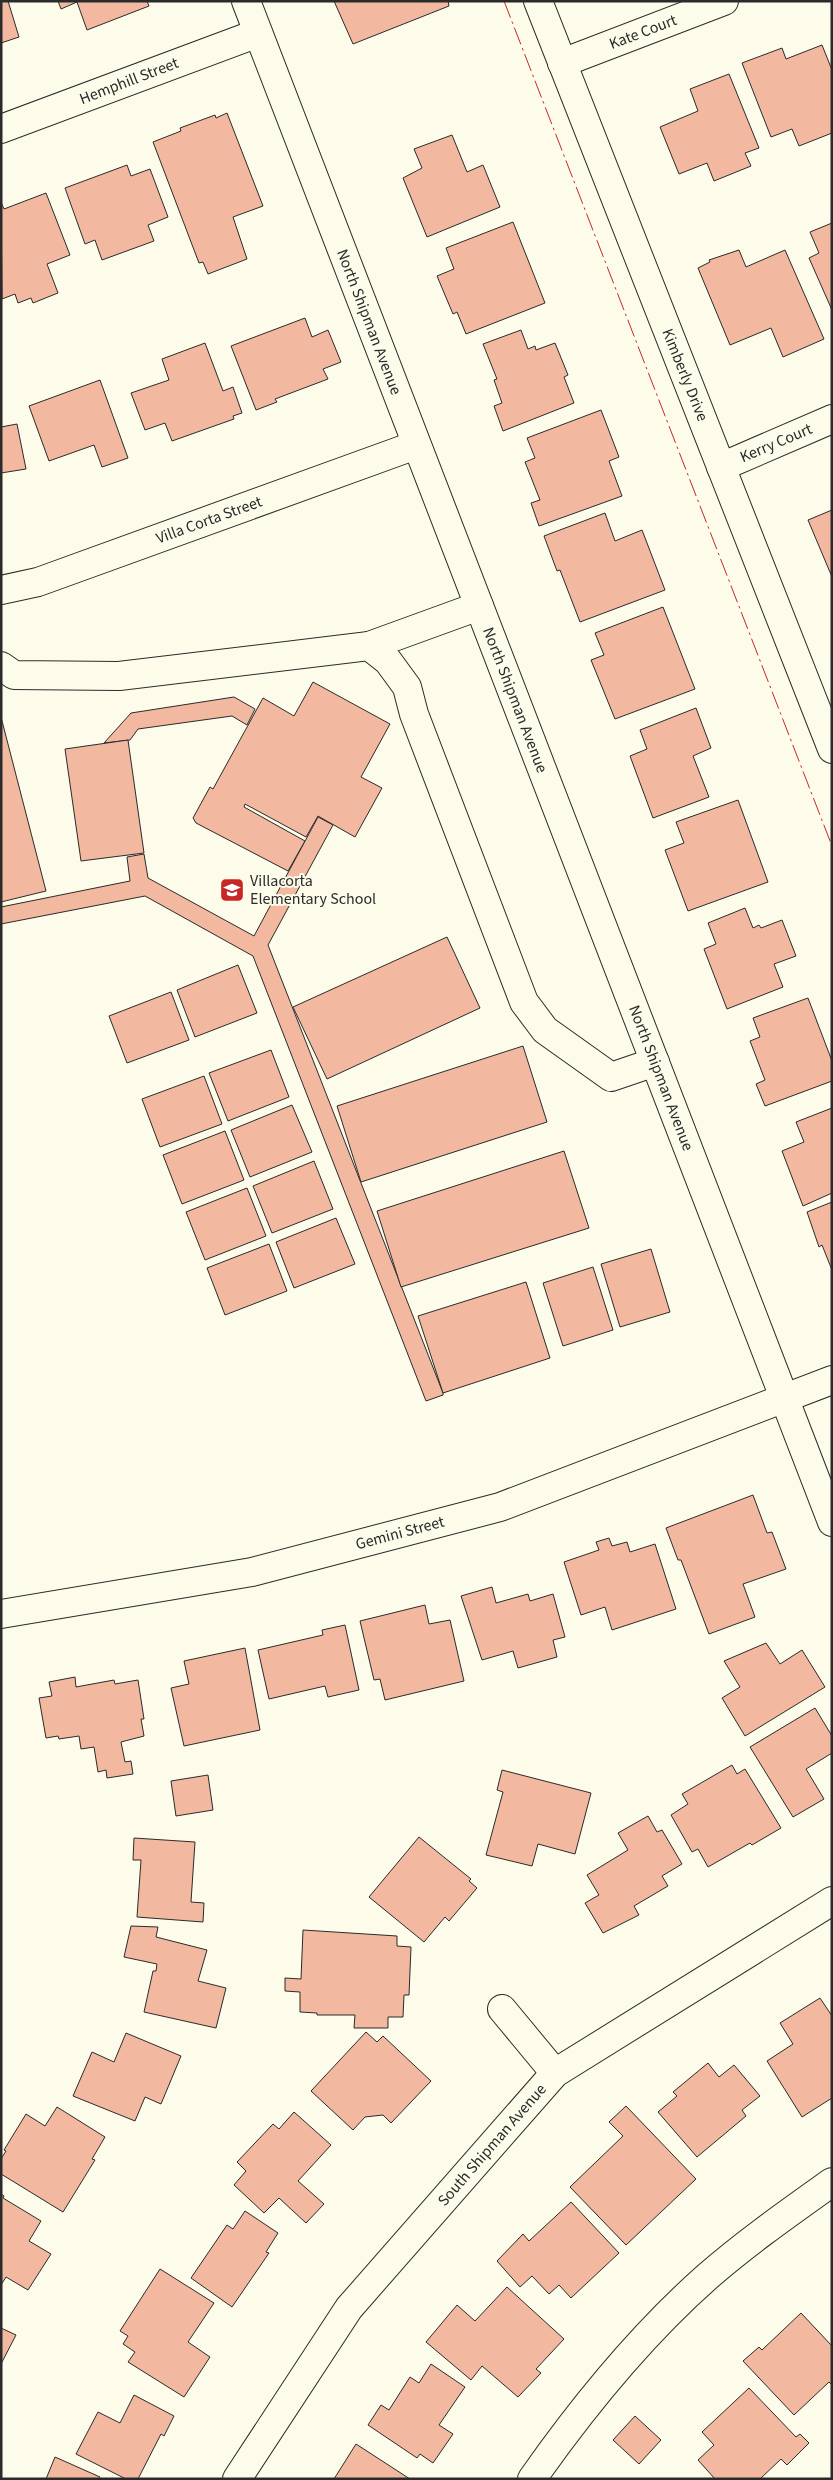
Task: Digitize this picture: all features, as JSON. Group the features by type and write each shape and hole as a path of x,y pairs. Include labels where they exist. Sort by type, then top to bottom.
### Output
{"street":[{"name":"North Shipman Avenue","path":"246,1 785,1399"},
{"name":"Kimberly Drive","path":"538,1 832,749"},
{"name":"Kate Court","path":"562,63 724,1"},
{"name":"Hemphill Street","path":"1,129 258,33"},
{"name":"Kerry Court","path":"721,466 832,418"},
{"name":"Villa Corta Street","path":"1,590 38,582 416,445"},
{"path":"1,666 14,676 119,676 369,646 479,606"},
{"path":"369,646 388,662 407,687 414,714 524,1002 545,1030 611,1077 655,1062"},
{"name":"Gemini Street","path":"1,1614 252,1572 500,1507 832,1380"},
{"path":"785,1399 832,1522"},
{"name":"South Shipman Avenue","path":"237,2479 348,2308 555,2073 832,1900"},
{"path":"502,2009 555,2073"},
{"path":"532,2479 577,2416 630,2353 708,2276 832,2182"}],"building":[{"path":"1,1 8,1 19,37 1,43"},
{"path":"58,1 147,1 149,6 87,30 77,2 61,9"},
{"path":"334,1 448,1 449,6 353,44"},
{"path":"822,45 832,70 832,133 799,146 792,129 771,137 742,63 782,48 786,59"},
{"path":"729,74 759,148 745,153 751,166 714,181 707,163 679,174 660,127 698,111 690,89"},
{"path":"227,113 263,206 233,217 247,259 208,274 203,262 199,263 153,142 181,131 180,128 215,115 216,118"},
{"path":"452,135 467,172 483,165 500,207 427,237 403,178 422,168 414,149"},
{"path":"127,165 131,176 150,169 168,217 148,225 154,241 102,260 95,240 85,244 65,188"},
{"path":"46,193 70,255 47,264 58,293 33,303 31,298 18,303 15,294 2,299 1,202 4,209"},
{"path":"513,222 545,303 466,334 457,312 453,314 437,276 454,269 446,248"},
{"path":"832,223 832,310 809,258 819,253 810,232"},
{"path":"739,250 746,267 785,250 824,339 783,357 771,328 730,345 698,268 710,262 709,260"},
{"path":"305,318 312,337 328,330 341,362 323,369 328,379 275,399 277,402 256,410 231,346"},
{"path":"521,330 528,349 535,346 536,350 555,343 568,375 564,377 574,403 503,431 494,406 502,403 494,380 497,379 483,344"},
{"path":"205,343 223,391 233,387 242,413 233,416 234,419 172,441 165,423 145,430 131,393 169,380 162,359"},
{"path":"100,380 128,458 102,467 94,445 49,461 29,406"},
{"path":"601,410 619,457 609,461 622,496 539,526 531,503 540,500 525,462 535,458 527,438"},
{"path":"17,424 26,469 1,473 1,427"},
{"path":"832,510 832,577 808,520"},
{"path":"605,513 615,541 642,530 665,590 580,622 560,570 557,571 544,536"},
{"path":"663,607 695,689 615,719 591,660 604,655 595,633"},
{"path":"313,682 390,724 361,777 382,788 355,837 318,816 306,837 245,804 244,807 305,841 288,871 196,823 193,818 210,787 213,789 263,698 294,716"},
{"path":"234,697 255,709 247,725 232,716 138,729 130,740 104,743 131,713"},
{"path":"696,708 711,748 693,756 709,797 653,818 630,756 647,749 640,730"},
{"path":"1,717 46,891 1,902"},
{"path":"128,740 144,853 81,861 65,749"},
{"path":"738,800 768,882 688,911 665,850 684,843 676,822"},
{"path":"318,817 333,825 268,945 443,1393 443,1395 426,1401 253,956 145,896 1,924 1,907 130,881 127,857 144,854 148,878 254,936"},
{"path":"745,908 753,928 759,925 761,928 782,920 796,956 774,964 783,987 727,1009 704,949 716,944 708,923"},
{"path":"447,937 480,1008 327,1079 293,1007"},
{"path":"238,965 257,1013 195,1037 177,990"},
{"path":"171,992 189,1040 127,1063 109,1016"},
{"path":"808,998 832,1061 832,1081 765,1106 756,1084 765,1080 750,1041 760,1037 753,1018"},
{"path":"523,1046 547,1122 361,1182 337,1106"},
{"path":"271,1050 289,1097 228,1121 209,1073"},
{"path":"204,1076 222,1124 160,1147 142,1099"},
{"path":"292,1105 312,1152 250,1177 231,1130"},
{"path":"832,1108 832,1193 803,1206 782,1151 804,1142 796,1122"},
{"path":"225,1131 244,1180 182,1204 163,1155"},
{"path":"564,1151 589,1228 401,1287 377,1211"},
{"path":"314,1161 333,1209 272,1233 253,1186"},
{"path":"247,1188 266,1236 205,1260 186,1212"},
{"path":"832,1202 832,1270 822,1245 819,1247 807,1212"},
{"path":"336,1218 355,1264 294,1288 276,1242"},
{"path":"269,1244 287,1291 225,1315 207,1268"},
{"path":"651,1249 670,1312 620,1327 601,1264"},
{"path":"593,1267 613,1330 563,1346 543,1283"},
{"path":"526,1282 550,1358 443,1393 418,1316"},
{"path":"753,1495 767,1533 772,1532 786,1569 743,1584 755,1617 709,1634 681,1560 678,1560 666,1528"},
{"path":"609,1538 612,1546 627,1542 630,1552 655,1544 676,1609 612,1630 605,1607 581,1615 564,1562 599,1550 596,1542"},
{"path":"492,1587 496,1603 528,1594 530,1601 553,1594 565,1637 553,1640 557,1657 518,1668 513,1651 482,1660 461,1596"},
{"path":"425,1605 429,1624 450,1620 464,1681 385,1700 380,1679 374,1680 360,1621"},
{"path":"345,1625 359,1690 328,1697 325,1686 269,1699 258,1650 323,1635 322,1630"},
{"path":"766,1643 780,1664 802,1650 825,1687 745,1736 722,1698 740,1687 724,1661"},
{"path":"245,1648 260,1730 184,1746 171,1688 189,1684 184,1661"},
{"path":"75,1677 76,1687 114,1680 115,1684 138,1680 144,1719 141,1719 144,1736 121,1742 125,1762 131,1761 133,1774 107,1778 106,1770 98,1772 94,1747 81,1749 79,1736 59,1739 58,1736 46,1738 39,1698 52,1696 49,1682"},
{"path":"815,1708 832,1736 832,1753 806,1769 824,1799 793,1817 750,1747"},
{"path":"732,1765 737,1774 745,1769 781,1828 708,1867 698,1849 692,1852 671,1815 688,1804 682,1794"},
{"path":"502,1770 591,1793 575,1854 538,1844 532,1866 486,1855 503,1792 497,1790"},
{"path":"208,1775 213,1810 176,1816 171,1781"},
{"path":"648,1816 657,1832 662,1830 682,1864 662,1876 668,1886 634,1906 639,1915 603,1933 585,1903 599,1895 587,1875 628,1850 618,1833"},
{"path":"419,1837 471,1879 469,1881 477,1888 449,1921 445,1917 424,1942 369,1897"},
{"path":"134,1838 195,1842 191,1902 204,1903 203,1922 137,1917 141,1860 133,1860"},
{"path":"131,1926 158,1927 156,1937 207,1950 198,1981 226,1988 216,2028 144,2012 153,1971 156,1971 157,1964 124,1957"},
{"path":"303,1930 397,1936 397,1946 411,1947 409,1995 404,1995 403,2017 388,2017 388,2028 354,2028 355,2015 317,2015 317,2013 300,2012 300,1992 285,1991 285,1978 301,1979"},
{"path":"820,1998 832,2016 832,2098 802,2117 767,2061 793,2044 780,2023"},
{"path":"366,2032 377,2042 383,2036 431,2081 391,2123 383,2115 365,2117 353,2130 311,2091"},
{"path":"126,2033 181,2056 161,2104 145,2097 135,2121 73,2096 92,2052 114,2062"},
{"path":"708,2063 719,2077 734,2065 760,2096 742,2110 746,2116 697,2157 658,2112 677,2096 673,2092"},
{"path":"626,2106 696,2179 626,2245 570,2187 623,2136 609,2122"},
{"path":"57,2107 105,2137 92,2159 95,2160 63,2212 1,2174 1,2159 6,2151 4,2150 26,2114 45,2126"},
{"path":"294,2112 331,2145 298,2181 324,2204 306,2223 279,2198 264,2213 234,2185 246,2171 237,2162 273,2124 279,2129"},
{"path":"1,2194 4,2196 3,2198 41,2221 29,2241 51,2254 28,2290 6,2277 1,2285"},
{"path":"571,2202 619,2253 571,2298 559,2285 549,2294 532,2276 520,2287 497,2261 523,2234 529,2241"},
{"path":"245,2211 278,2233 266,2252 269,2253 232,2307 191,2278 227,2225 233,2229"},
{"path":"160,2269 214,2303 188,2342 210,2357 184,2397 128,2362 135,2352 123,2344 128,2336 120,2331"},
{"path":"507,2287 564,2339 536,2369 541,2373 518,2397 482,2366 471,2380 426,2342 457,2305 475,2321"},
{"path":"801,2313 832,2346 832,2385 829,2382 794,2415 743,2361 759,2347 762,2350"},
{"path":"1,2328 16,2335 1,2364"},
{"path":"431,2364 465,2387 439,2425 453,2434 433,2463 420,2454 417,2458 368,2425 381,2405 389,2410 410,2377 419,2383"},
{"path":"749,2388 796,2437 800,2434 809,2443 787,2465 781,2459 760,2479 715,2479 698,2460 714,2445 702,2432"},
{"path":"134,2395 174,2416 164,2436 161,2434 138,2479 126,2479 76,2454 98,2412 120,2423"},
{"path":"635,2416 661,2440 639,2464 613,2440"},
{"path":"356,2444 410,2479 334,2479"},
{"path":"55,2457 100,2477 99,2479 46,2479"}],"power":[{"path":"504,1 832,846"}],"place":[{"name":"Villacorta Elementary School","path":"232,890"}]}
